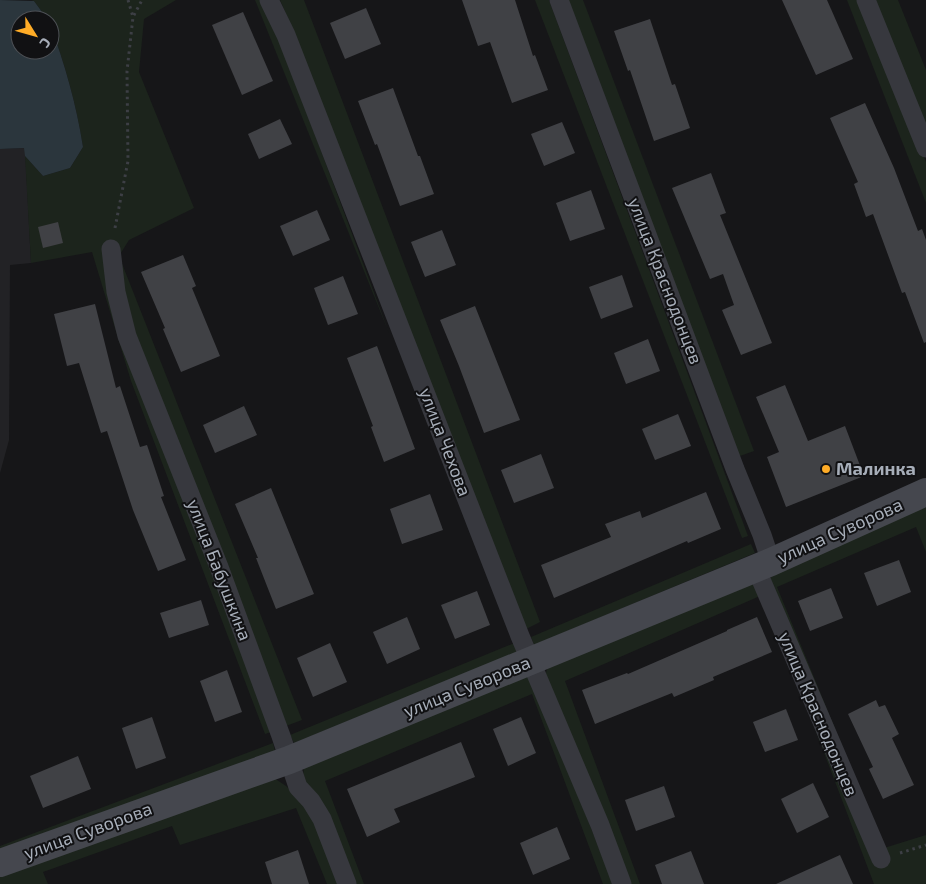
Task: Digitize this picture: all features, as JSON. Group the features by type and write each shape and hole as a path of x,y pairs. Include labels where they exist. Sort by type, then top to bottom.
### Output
{"main road":[{"name":"улица Суворова","path":"0,863 289,760 763,565 926,492"}],"street":[{"name":"улица Чехова","path":"269,0 286,35 530,660 600,825 622,884"},
{"name":"улица Краснодонцев","path":"559,0 735,469 762,536 763,565 881,859"},
{"path":"866,0 926,148"},
{"name":"улица Бабушкина","path":"111,249 116,292 127,336 219,567 298,787 311,801 322,819 347,884"}],"path":[{"path":"128,0 133,18"},
{"path":"111,249 128,161 127,71 133,18 142,0"}],"shaded area":[{"path":"0,0 34,1 41,10 10,10 10,60 60,60 60,54 70,84 83,147 70,168 43,176 25,156 24,148 0,149"},
{"path":"31,0 176,0 144,19 139,72 194,208 129,240 119,256 302,720 286,726 224,557 134,338 119,293 115,257 107,257 112,293 124,335 271,732 265,734 131,381 92,252 31,263 25,156 43,176 70,168 83,147 70,84 60,54 60,10 41,10"},
{"path":"255,0 262,0 279,38 389,333"},
{"path":"280,0 304,0 540,622 526,629 294,32"},
{"path":"535,0 549,0 748,536 742,538"},
{"path":"567,0 583,0 754,451 737,457"},
{"path":"847,0 861,0 926,162 926,203"},
{"path":"872,0 898,0 926,70 926,133"},
{"path":"25,148 31,263 10,265 9,440 0,473 0,149"},
{"path":"926,504 926,552 916,527 777,587 884,848 926,835 926,884 874,884 802,695 760,596 565,681 640,884 625,884 545,677 548,665 752,581 769,585 772,573"},
{"path":"751,544 755,553 534,645 531,637"},
{"path":"517,642 520,651 294,743 290,735"},
{"path":"524,675 533,680 613,884 603,884 532,694 325,781 364,884 355,884 303,783 304,764"},
{"path":"273,743 275,751 0,853 0,846"},
{"path":"271,776 286,786 306,805 341,884 327,884 296,808 180,845 172,826 43,872 48,884 0,884 0,874"}],"building":[{"path":"462,0 515,0 533,56 535,55 548,90 512,103 490,42 478,46"},
{"path":"782,0 827,0 853,59 816,75"},
{"path":"366,8 381,44 345,59 330,23"},
{"path":"243,12 273,81 242,95 212,25"},
{"path":"650,19 672,85 675,84 690,128 654,141 630,70 628,71 614,31"},
{"path":"393,88 434,194 400,206 377,144 375,145 358,101"},
{"path":"865,103 894,168 918,231 922,229 926,240 926,342 924,343 905,292 902,293 873,214 866,217 854,184 858,182 830,118"},
{"path":"280,119 292,144 259,159 248,134"},
{"path":"562,122 575,153 544,166 531,134"},
{"path":"711,173 726,213 720,215 772,343 741,355 722,310 734,305 723,274 710,279 672,188"},
{"path":"591,190 605,229 570,241 556,203"},
{"path":"317,210 330,240 293,256 280,226"},
{"path":"58,222 63,243 43,248 38,227"},
{"path":"442,230 456,265 425,277 411,242"},
{"path":"183,255 196,286 192,288 220,356 181,372 141,272"},
{"path":"622,275 633,307 601,319 589,287"},
{"path":"343,276 358,314 328,325 314,288"},
{"path":"95,304 116,388 120,386 140,447 147,445 164,496 161,497 186,560 158,571 133,510 107,431 101,433 79,363 67,366 54,314"},
{"path":"475,306 520,420 484,433 440,320"},
{"path":"648,339 660,371 626,384 614,353"},
{"path":"377,346 415,449 384,462 371,427 373,426 347,358"},
{"path":"785,385 808,441 845,426 864,476 786,507 767,457 779,452 756,397"},
{"path":"244,406 257,435 215,453 203,425"},
{"path":"678,414 691,446 655,460 642,429"},
{"path":"541,454 554,488 514,503 501,470"},
{"path":"271,488 314,594 276,609 256,558 258,558 235,504"},
{"path":"706,492 721,529 688,543 687,541 554,598 541,565 611,537 605,524 640,511 642,518"},
{"path":"430,494 443,530 402,544 390,509"},
{"path":"899,560 911,592 877,606 864,573"},
{"path":"831,588 843,618 810,631 798,601"},
{"path":"477,591 490,625 455,639 441,605"},
{"path":"201,600 209,625 169,638 160,613"},
{"path":"407,617 420,649 387,664 373,632"},
{"path":"757,617 772,652 713,677 714,680 674,697 672,693 595,724 582,690 628,674"},
{"path":"330,643 347,682 313,697 297,658"},
{"path":"227,670 242,712 215,722 200,681"},
{"path":"876,700 879,707 885,705 899,734 892,738 914,785 883,799 869,769 873,767 848,714"},
{"path":"786,709 798,740 765,752 753,722"},
{"path":"152,717 166,758 136,769 122,728"},
{"path":"521,717 536,753 508,766 493,729"},
{"path":"461,742 475,777 394,809 400,822 367,837 347,789"},
{"path":"78,756 91,789 43,808 30,776"},
{"path":"813,783 829,817 797,833 781,799"},
{"path":"664,786 675,817 636,831 625,800"},
{"path":"557,827 570,859 533,875 520,843"},
{"path":"298,850 309,884 272,884 265,862"},
{"path":"691,851 704,884 662,884 655,865"},
{"path":"840,855 853,884 776,884"}],"place":[{"name":"Малинка","path":"826,469"}]}
